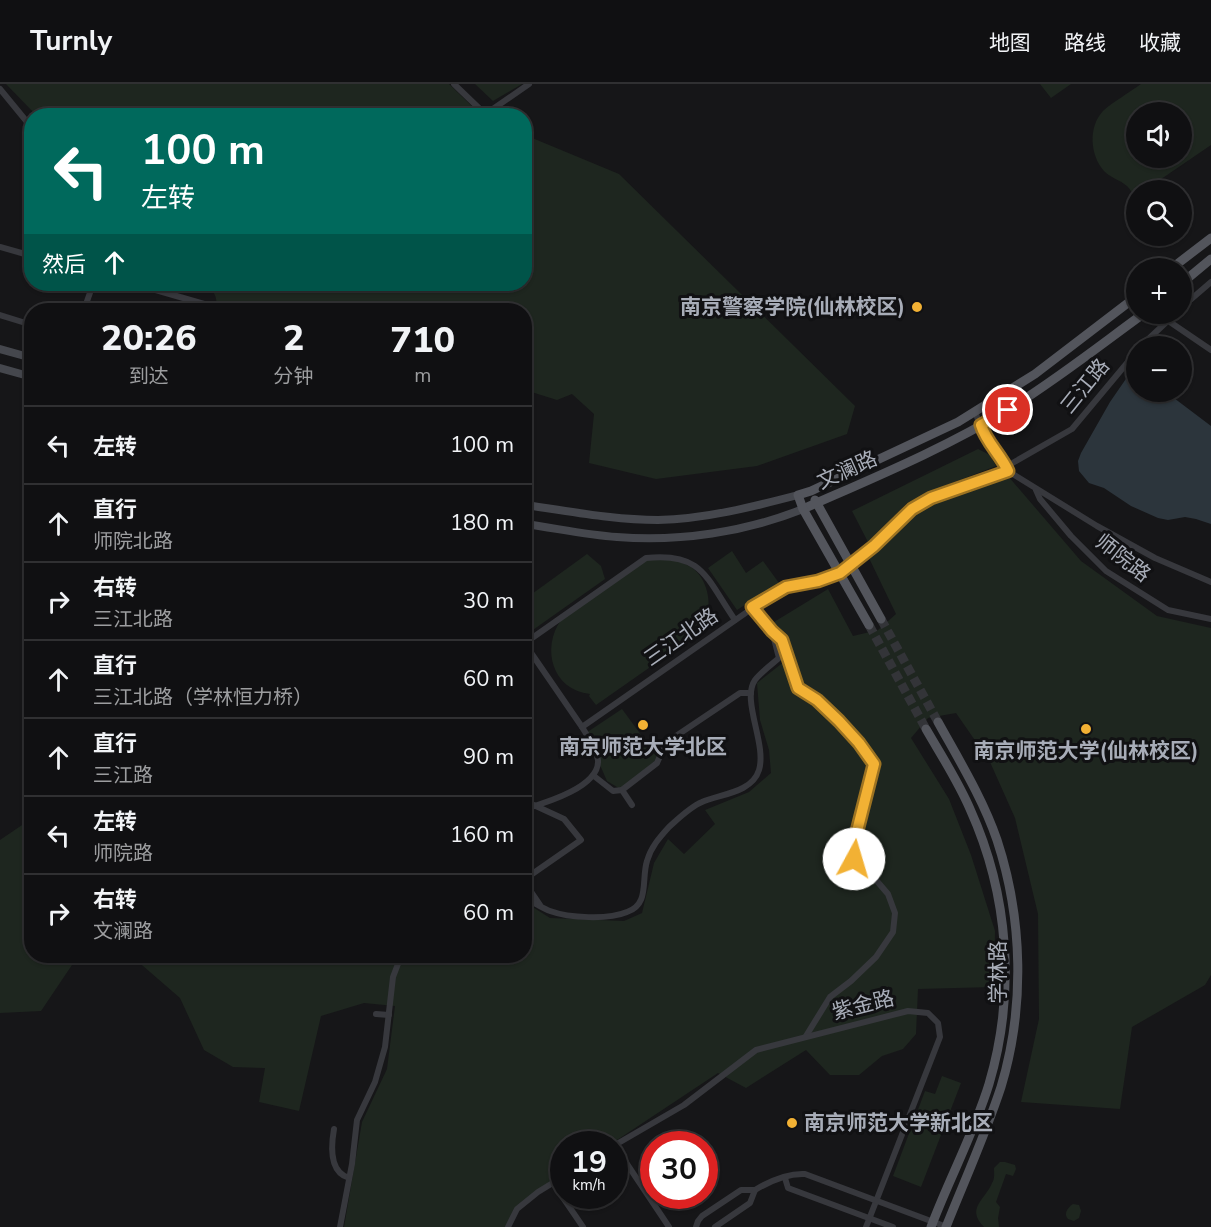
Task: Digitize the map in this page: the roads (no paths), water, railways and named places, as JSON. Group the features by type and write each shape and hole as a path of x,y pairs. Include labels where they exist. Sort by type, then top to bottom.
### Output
{"main road":[{"path":"1185,258 1211,238"},
{"path":"1192,275 1211,259"},
{"name":"文澜路","path":"532,506 619,519 659,520 738,510 798,495 958,422 1035,374 1126,304"},
{"name":"文澜路","path":"532,525 617,537 660,537 740,530 779,519 937,449 981,425 1042,388 1129,324"},
{"path":"0,349 24,356"},
{"path":"0,368 24,375"},
{"path":"811,490 816,504 881,619"},
{"path":"798,495 803,509 869,626"},
{"name":"学林路","path":"938,722 981,802 997,839 1008,881 1016,930 1018,972 1017,1010 1000,1087 947,1227"},
{"name":"学林路","path":"926,729 969,807 985,844 996,883 1004,932 1006,974 999,1042 989,1084 932,1225"}],"street":[{"path":"454,84 479,108"},
{"path":"494,108 529,84"},
{"path":"0,89 24,118"},
{"path":"0,247 24,254"},
{"path":"1192,298 1211,282"},
{"path":"159,291 201,303"},
{"path":"0,315 24,322"},
{"path":"1151,336 1163,324"},
{"path":"1173,324 1211,350"},
{"name":"三江路","path":"840,573 874,546 912,509 931,498 1008,471 1009,465 1072,429 1126,364"},
{"name":"师院路","path":"975,412 984,434 1001,456 1008,471 1036,490 1155,558 1211,582"},
{"name":"师院路","path":"1036,490 1040,500 1071,536 1106,571 1168,610 1211,619"},
{"path":"532,639 646,558 664,556 684,559 698,566 735,620"},
{"name":"三江北路","path":"582,727 752,607 786,587 818,581 840,573"},
{"path":"752,607 782,640 798,688 817,700 839,721 874,764 852,851 854,859 888,894 895,913 893,932 876,957 830,997 806,1036"},
{"path":"532,903 567,915 623,914 635,909 642,901 646,862 655,841 680,817 701,802 746,787 759,771 762,748 753,713 751,693 754,682 778,658 772,631"},
{"path":"532,654 596,750 598,763 594,776 564,796 533,806"},
{"path":"594,776 613,791 622,790 657,763 664,747 673,738 740,693 751,693"},
{"path":"622,790 632,805"},
{"path":"532,876 581,840 564,819 533,806"},
{"path":"532,892 543,908"},
{"path":"340,1227 357,1120 375,1083 385,1047 393,977 398,963"},
{"name":"紫金路","path":"628,1138 684,1105 756,1050 908,1011 928,1013 938,1023 940,1037 866,1227"},
{"path":"376,1014 389,1015"},
{"path":"334,1129 331,1145 335,1167 341,1176 349,1178"},
{"path":"628,1166 669,1227"},
{"path":"696,1227 702,1216 741,1190 755,1190 771,1180 784,1178 792,1173 805,1174 932,1225 947,1227"},
{"path":"784,1178 788,1188 893,1227"},
{"path":"508,1227 517,1209 550,1185"},
{"path":"715,1227 750,1203 755,1190"},
{"path":"571,1209 583,1227"}],"tunnel":[{"path":"881,619 938,722"},
{"path":"869,625 926,729"}],"place":[{"name":"南京警察学院(仙林校区)","path":"917,307"},
{"name":"南京师范大学北区","path":"643,725"},
{"name":"南京师范大学(仙林校区)","path":"1086,729"},
{"name":"南京师范大学新北区","path":"792,1123"}]}
